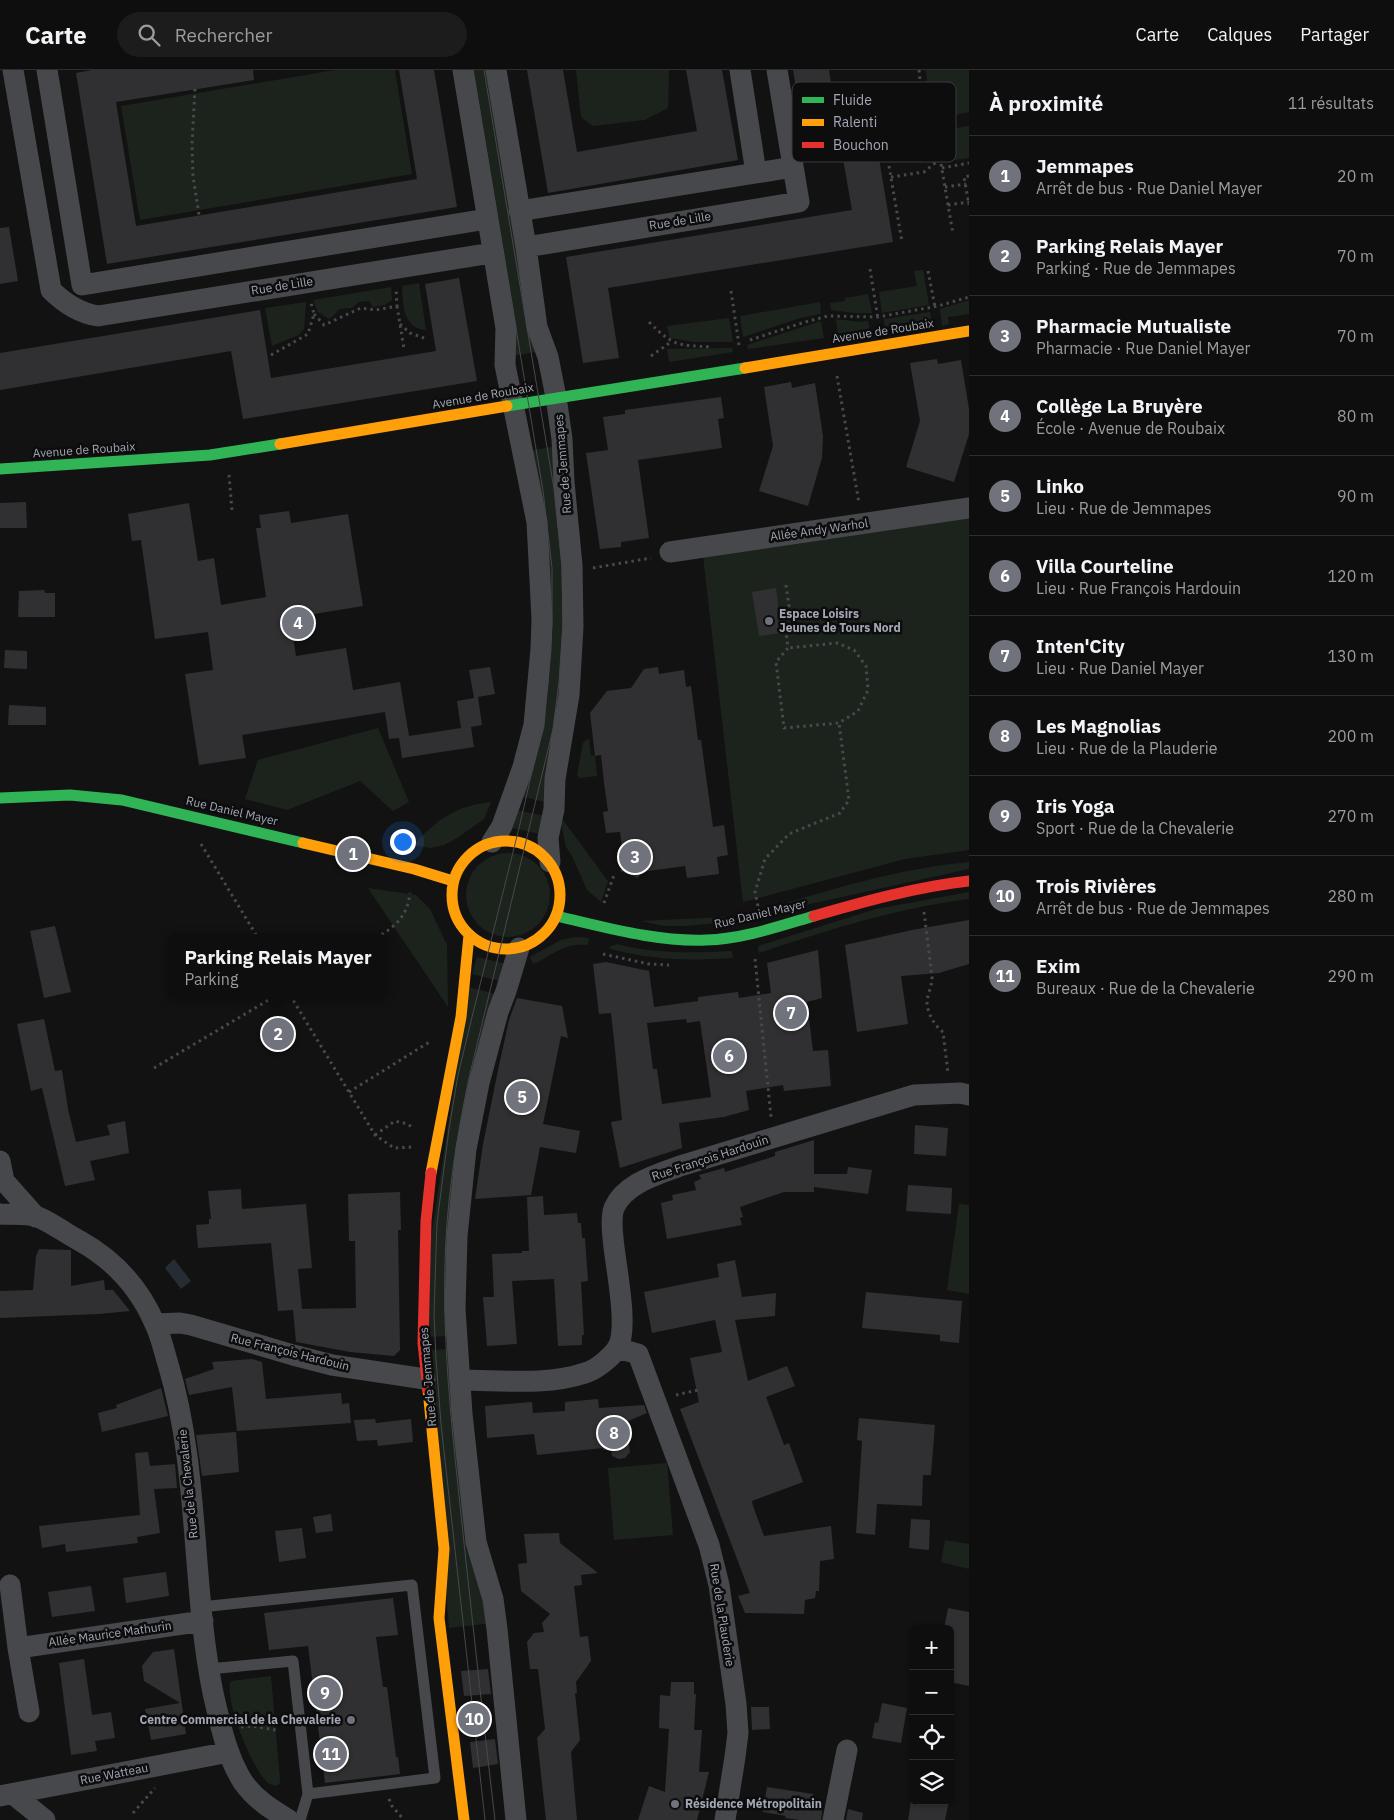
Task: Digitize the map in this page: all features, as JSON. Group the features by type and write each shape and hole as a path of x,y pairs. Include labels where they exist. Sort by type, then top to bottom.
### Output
{"street":[{"name":"Rue de Lille","path":"13,70 51,290 63,302 87,314 98,316 492,253"},
{"path":"47,70 82,285 74,308"},
{"path":"462,70 506,328 504,365 537,522 542,619 542,649 534,725 523,767 502,826 492,842"},
{"name":"Rue de Jemmapes","path":"496,70 526,247 537,327 548,357 556,397 562,439 572,565 573,627 570,694 554,779 554,809 548,838 550,862"},
{"path":"740,70 756,173"},
{"name":"Rue de Lille","path":"777,70 792,161"},
{"name":"Rue de Lille","path":"526,247 799,202 792,162"},
{"path":"519,211 793,167"},
{"path":"82,285 487,218"},
{"name":"Avenue de Roubaix","path":"0,469 201,456 969,331"},
{"name":"Allée Andy Warhol","path":"670,552 969,508"},
{"name":"Rue Daniel Mayer","path":"0,798 70,795 122,800 414,869 453,882"},
{"path":"508,840 526,844 538,851 550,862 558,879 560,898 556,916 550,927 541,936 518,948 492,948 480,943 469,935 460,924 454,911 451,896 453,882 458,868 467,856 479,847 492,842 508,840"},
{"name":"Rue Daniel Mayer","path":"556,916 627,933 707,940 739,935 947,883 969,881"},
{"name":"Rue de Jemmapes","path":"464,1820 439,1618 444,1549 422,1343 426,1221 433,1157 461,1017 469,935"},
{"path":"516,1820 493,1599 476,1542 462,1414 455,1309 457,1236 466,1149 481,1074 518,948"},
{"name":"Rue François Hardouin","path":"617,1348 622,1333 612,1226 614,1208 622,1196 633,1186 680,1166 914,1095 960,1094"},
{"path":"0,1161 4,1181 36,1217"},
{"name":"Rue de la Chevalerie","path":"0,1214 36,1217 88,1246 115,1265 132,1285 156,1324 175,1387 186,1445 208,1669 221,1729 228,1752 243,1782 264,1805 289,1820"},
{"name":"Rue François Hardouin","path":"156,1324 180,1323 191,1325 332,1365 425,1379"},
{"path":"460,1380 547,1380 586,1373 606,1360 617,1348"},
{"name":"Rue de la Plauderie","path":"617,1348 638,1354 709,1545 719,1585 736,1704 738,1733 736,1757 725,1820"},
{"path":"10,1585 29,1712"},
{"name":"Allée Maurice Mathurin","path":"18,1648 202,1614"},
{"path":"833,1820 847,1750"},
{"name":"Rue Watteau","path":"7,1795 228,1752"},
{"path":"7,1795 45,1820"}],"lane":[{"path":"202,1614 412,1585 435,1778 308,1794"},
{"path":"208,1669 293,1661 308,1794 300,1820"}],"path":[{"path":"195,89 192,144 193,176 199,215"},
{"path":"891,177 924,172 936,162"},
{"path":"941,162 953,234"},
{"path":"942,168 969,163"},
{"path":"889,166 902,242"},
{"path":"948,205 969,203 964,176 969,176"},
{"path":"945,187 966,184"},
{"path":"870,269 879,326"},
{"path":"928,271 936,314"},
{"path":"396,280 397,306 404,349"},
{"path":"731,291 742,368"},
{"path":"730,345 739,344 828,316 878,317 934,307 969,297"},
{"path":"310,300 314,314 324,325 361,308 376,310 397,306"},
{"path":"272,355 308,334 314,314"},
{"path":"649,322 671,342 714,347"},
{"path":"400,324 410,333 424,338"},
{"path":"650,356 671,342"},
{"path":"836,371 862,524"},
{"path":"228,452 232,510"},
{"path":"588,568 665,556 670,552"},
{"path":"786,585 788,606 784,615 788,648"},
{"path":"837,643 854,650 866,666 868,690 858,711 840,723 784,728 776,662 788,648 837,643"},
{"path":"758,907 754,892 765,859 789,834 840,813 849,800 840,723"},
{"path":"198,839 256,934"},
{"path":"603,907 614,875"},
{"path":"382,934 400,922 408,905 410,888"},
{"path":"751,908 767,904"},
{"path":"923,911 932,977 932,986 927,1001 933,1022 943,1032 960,1094"},
{"path":"755,959 774,1138"},
{"path":"154,1068 270,999"},
{"path":"292,999 376,1135 394,1148 416,1147"},
{"path":"349,1092 432,1041"},
{"path":"376,1135 395,1122 408,1124 418,1133"},
{"path":"221,1729 252,1726 276,1730"},
{"path":"133,1813 156,1788 151,1767"},
{"path":"384,1784 392,1806 404,1820"}],"shaded area":[{"path":"335,70 395,70 412,174 140,220 121,106"},
{"path":"469,70 490,70 542,351 512,356"},
{"path":"576,70 669,70 668,108 645,120 593,126 581,117"},
{"path":"926,70 969,70 969,112 956,115 956,82 927,82"},
{"path":"969,126 969,158 956,160 956,128"},
{"path":"923,270 929,305 882,313 879,292 917,286 914,271"},
{"path":"419,283 426,330 416,328 411,323 405,314 403,302 402,286"},
{"path":"391,287 392,300 385,305 373,307 369,301 359,302 352,308 339,309 329,319 318,312 313,300"},
{"path":"868,294 872,313 831,310 830,303 845,301 845,298"},
{"path":"969,300 969,314 948,317 949,324 942,326 940,309"},
{"path":"306,302 304,329 299,335 272,346 265,308"},
{"path":"820,302 821,314 800,318 743,337 740,316"},
{"path":"930,312 932,327 921,329 919,322 885,327 884,319"},
{"path":"729,318 733,342 694,342 670,338 667,326"},
{"path":"836,319 868,321 870,330 838,335"},
{"path":"821,321 824,338 748,349 747,345"},
{"path":"732,348 733,352 669,362 667,349"},
{"path":"557,446 568,611 548,803 517,795 544,695 528,451"},
{"path":"969,518 969,850 905,859 743,902 703,556"},
{"path":"378,728 409,802 393,811 360,781 287,810 245,799 258,760"},
{"path":"589,739 591,755 595,756 597,776 579,778 577,774 583,743"},
{"path":"491,802 484,819 457,838 444,845 430,848 414,845 430,828 448,815 468,806"},
{"path":"516,810 545,816 540,834 512,828"},
{"path":"563,820 608,881 601,902 587,890 566,847 561,824"},
{"path":"500,853 516,853 532,860 543,871 550,887 547,911 538,925 532,930 516,937 500,937 484,930 473,919 466,903 466,887 473,871 484,860"},
{"path":"969,862 969,869 746,918 745,915 884,876 940,865"},
{"path":"368,888 416,895 430,909 447,945 448,1007"},
{"path":"969,892 969,899 889,914 837,928 759,953 758,946 876,909"},
{"path":"725,917 726,922 686,926 664,926 641,921"},
{"path":"575,937 589,938 588,945 571,946 559,950 533,964 530,957 561,940"},
{"path":"617,944 659,951 732,951 733,958 687,959 657,957 626,953 609,947"},
{"path":"477,957 507,964 503,982 472,974"},
{"path":"469,987 499,995 487,1022 451,1336 428,1337 431,1238"},
{"path":"959,1204 969,1205 969,1294 947,1290"},
{"path":"174,1259 191,1281 181,1289 165,1268"},
{"path":"451,1349 492,1623 449,1628 427,1350"},
{"path":"667,1463 673,1535 614,1540 608,1468"},
{"path":"945,1540 969,1544 969,1569 941,1562"},
{"path":"271,1676 280,1780 277,1786 269,1784 255,1765 235,1718 230,1690 231,1681"}],"building":[{"path":"92,70 253,70 254,80 116,102 136,226 417,179 399,70 434,70 457,207 107,264 76,73"},
{"path":"527,70 563,70 577,152 697,131 686,70 722,70 738,160 548,193"},
{"path":"793,70 829,70 831,82 795,82"},
{"path":"844,162 880,162 893,242 608,288 619,358 583,363 566,257 852,210"},
{"path":"9,227 18,281 0,284 0,228"},
{"path":"459,278 477,381 243,419 231,351 0,390 0,353 260,310 271,378 436,351 425,284"},
{"path":"937,359 938,364 961,360 969,409 969,434 954,482 906,467 920,421 910,363"},
{"path":"791,382 792,388 815,383 823,436 822,458 808,506 759,491 773,446 764,387"},
{"path":"721,397 724,418 718,419 722,448 638,460 649,538 621,542 621,547 600,549 586,453 608,450 603,417 625,414 625,410"},
{"path":"26,502 27,528 0,528 0,503"},
{"path":"189,503 198,561 214,558 221,605 266,597 256,528 261,528 259,515 289,511 291,523 348,514 363,606 290,618 296,656 346,648 353,690 400,682 409,736 461,728 457,701 474,698 469,670 490,667 495,694 478,697 482,725 471,727 474,747 402,758 399,738 389,739 385,712 242,735 246,758 199,765 185,674 213,670 208,632 155,639 141,540 132,541 128,514"},
{"path":"776,588 782,633 759,636 752,592"},
{"path":"44,590 45,593 55,593 55,617 18,617 19,591"},
{"path":"5,650 27,651 27,669 4,668"},
{"path":"658,667 659,674 684,670 686,687 691,686 698,740 701,740 713,827 724,825 728,855 717,857 719,874 687,878 685,866 641,872 638,878 620,871 624,862 620,832 606,833 603,812 608,811 601,755 595,756 590,713 607,691 631,688 644,669"},
{"path":"9,705 46,707 46,725 8,725"},
{"path":"969,920 969,964 939,973 901,976 908,1024 857,1032 845,945"},
{"path":"55,926 71,992 44,998 30,931"},
{"path":"818,950 822,998 807,1002 813,1051 828,1050 831,1086 784,1091 783,1085 746,1091 749,1110 724,1117 679,1123 682,1148 620,1168 611,1122 622,1120 611,1013 599,1014 593,964 606,962 649,971 654,1007 698,1001 698,997 738,992 739,998 771,993 767,963","holes":["686,1019 687,1023 700,1021 711,1097 662,1104 657,1069 653,1069 647,1023"]},
{"path":"517,998 562,1006 568,1038 561,1036 543,1124 580,1131 576,1153 540,1147 531,1195 475,1199 483,1144 498,1070 509,1020"},
{"path":"44,1019 55,1071 62,1070 68,1109 76,1142 110,1135 107,1125 125,1121 129,1153 90,1161 95,1180 65,1186 42,1088 31,1091 17,1024"},
{"path":"915,1125 948,1128 946,1156 914,1154"},
{"path":"814,1140 814,1174 847,1174 848,1167 872,1170 868,1194 814,1187 814,1192 784,1192 740,1207 743,1217 740,1218 742,1225 667,1239 661,1203 673,1200 672,1195 696,1190 694,1182 701,1179 699,1175 724,1168 725,1172 775,1156 775,1152"},
{"path":"908,1185 952,1188 951,1214 906,1211"},
{"path":"241,1189 242,1209 306,1204 312,1268 298,1269 302,1309 356,1308 355,1241 349,1241 348,1194 400,1192 401,1230 398,1230 400,1350 394,1356 350,1352 296,1342 293,1310 278,1311 271,1243 198,1248 196,1225 209,1224 209,1219 211,1219 208,1191"},
{"path":"543,1196 544,1215 577,1213 578,1223 581,1223 582,1238 585,1238 588,1281 581,1282 584,1335 582,1335 582,1345 558,1346 554,1279 512,1281 517,1344 487,1346 483,1297 494,1297 492,1254 529,1251 527,1197"},
{"path":"39,1249 71,1250 71,1286 104,1280 105,1290 113,1290 130,1311 0,1318 0,1291 33,1290 36,1256"},
{"path":"735,1260 742,1297 776,1293 775,1316 735,1320 748,1381 787,1366 795,1386 766,1397 784,1445 789,1443 803,1482 752,1501 753,1506 764,1536 831,1526 834,1559 820,1561 819,1591 816,1591 815,1598 805,1600 804,1614 745,1613 738,1596 750,1593 680,1409 699,1402 690,1358 722,1352 715,1320 652,1333 644,1292 719,1277 717,1264"},
{"path":"866,1292 962,1301 959,1343 940,1341 940,1335 862,1328"},
{"path":"252,1359 262,1362 266,1399 341,1393 342,1404 349,1403 351,1423 237,1431 232,1387 189,1395 185,1379 214,1369 212,1362"},
{"path":"161,1388 168,1416 102,1432 98,1413 117,1408 116,1405"},
{"path":"598,1399 599,1408 644,1405 647,1413 626,1422 630,1452 625,1458 619,1459 612,1456 611,1449 603,1450 603,1448 537,1455 534,1434 487,1438 485,1406 532,1402 533,1413 565,1411 565,1402"},
{"path":"859,1418 935,1425 931,1475 923,1475 922,1506 877,1504 875,1535 856,1533 862,1441 857,1440"},
{"path":"375,1419 376,1423 411,1419 413,1442 378,1446 377,1440 357,1441 354,1420"},
{"path":"236,1432 239,1472 202,1476 196,1435"},
{"path":"148,1452 150,1466 175,1464 177,1488 154,1489 160,1533 137,1537 138,1543 66,1552 65,1544 42,1548 39,1526 140,1515 135,1453"},
{"path":"331,1514 333,1531 316,1533 313,1517"},
{"path":"911,1519 930,1520 929,1550 909,1548"},
{"path":"302,1528 306,1558 279,1562 275,1531"},
{"path":"559,1533 560,1543 598,1573 581,1575 582,1585 574,1586 580,1637 588,1636 591,1661 576,1682 577,1693 575,1693 580,1740 571,1752 577,1820 546,1820 537,1738 545,1729 538,1669 530,1669 527,1642 534,1633 544,1632 542,1623 550,1614 521,1591 518,1564 527,1563 524,1534"},
{"path":"166,1572 169,1596 126,1603 123,1578"},
{"path":"91,1586 95,1611 52,1617 48,1592"},
{"path":"393,1598 398,1635 376,1637 383,1687 387,1687 400,1774 325,1783 308,1646 269,1650 264,1613"},
{"path":"948,1608 969,1612 969,1686 954,1683 954,1625 945,1625"},
{"path":"174,1649 186,1734 151,1740 145,1709 180,1703 144,1681 142,1666 153,1652"},
{"path":"84,1659 92,1715 111,1712 115,1738 95,1741 97,1751 71,1755 59,1663"},
{"path":"488,1669 491,1694 464,1696 461,1671"},
{"path":"671,1682 694,1682 694,1694 696,1694 694,1730 702,1730 699,1772 709,1772 697,1820 638,1820 649,1786 665,1792 669,1729 659,1728 660,1695 670,1696"},
{"path":"882,1703 907,1708 901,1743 872,1738 875,1722 878,1723"},
{"path":"751,1707 769,1707 770,1729 752,1730"},
{"path":"495,1739 498,1764 473,1768 470,1742"},
{"path":"767,1787 813,1794 812,1802 823,1804 821,1820 785,1818 786,1816 763,1812"},
{"path":"910,1805 948,1805 945,1820 908,1820"},
{"path":"848,1809 863,1813 862,1820 846,1820"}],"tram line":[{"path":"473,70 543,491 552,568 552,624 548,683 542,728 458,1075 437,1223 434,1314 441,1424 485,1820"},
{"path":"484,70 554,489 562,567 563,624 559,682 553,729 469,1078 456,1150 447,1223 445,1303 448,1383 495,1820"}],"traffic: fast":[{"path":"507,406 745,368"},
{"path":"0,469 210,455 280,444"},
{"path":"0,798 70,795 122,800 303,843"},
{"path":"556,916 649,936 687,940 720,939 747,935 814,916"}],"traffic: slow":[{"path":"745,368 969,331"},
{"path":"280,444 507,406"},
{"path":"506,841 527,845 544,857 556,874 560,895 556,916 544,933 527,945 506,949 485,945 468,933 456,916 452,895 456,874 468,857 485,845 506,841"},
{"path":"303,843 414,869 453,881"},
{"path":"431,1173 461,1017 469,935"},
{"path":"428,1390 444,1549 439,1618 464,1820"}],"traffic: jam":[{"path":"814,916 910,891 969,881"},
{"path":"428,1390 423,1343 426,1221 431,1173"}],"place":[{"name":"Espace Loisirs Jeunes de Tours Nord","path":"769,621"},
{"name":"Collège La Bruyère","path":"298,623"},
{"name":"Jemmapes","path":"353,854"},
{"name":"Pharmacie Mutualiste","path":"635,857"},
{"name":"Inten'City","path":"791,1013"},
{"name":"Parking Relais Mayer","path":"278,1034"},
{"name":"Villa Courteline","path":"729,1056"},
{"name":"Linko","path":"522,1097"},
{"name":"Les Magnolias","path":"614,1433"},
{"name":"Iris Yoga","path":"325,1693"},
{"name":"Trois Rivières","path":"474,1719"},
{"name":"Centre Commercial de la Chevalerie","path":"351,1720"},
{"name":"Exim","path":"331,1754"},
{"name":"Résidence Métropolitain","path":"675,1804"}]}
